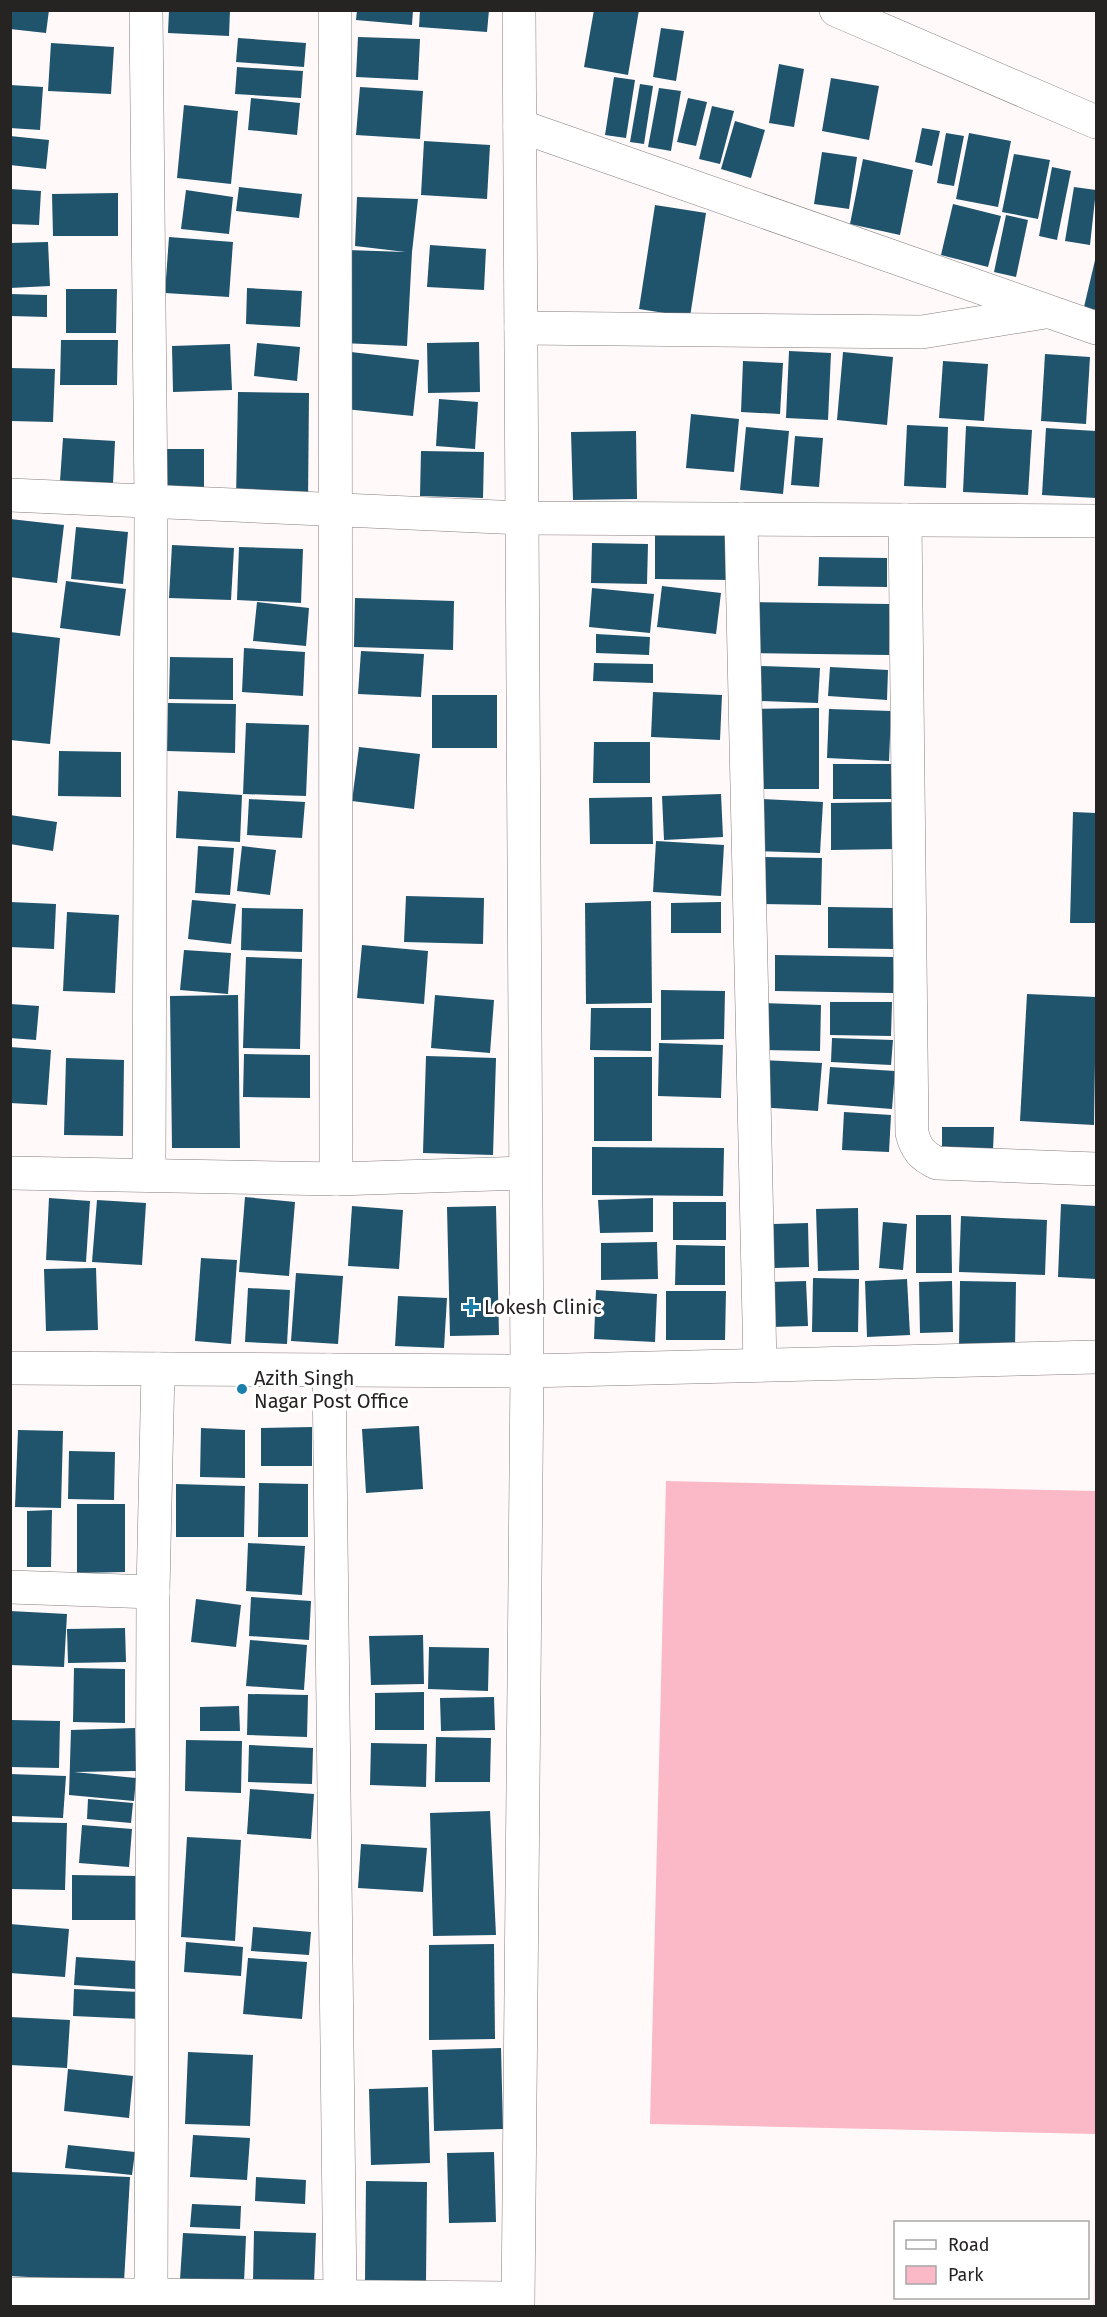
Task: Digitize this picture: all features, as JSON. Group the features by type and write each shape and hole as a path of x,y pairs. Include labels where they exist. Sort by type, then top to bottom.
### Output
{"street":[{"path":"146,10 151,502 149,1175"},
{"path":"334,10 336,1179"},
{"path":"10,2294 518,2302 527,1371 519,10"},
{"path":"836,10 1096,122"},
{"path":"520,126 1096,328"},
{"path":"521,328 922,332 1050,311"},
{"path":"10,495 522,518 1096,521"},
{"path":"741,519 760,1365"},
{"path":"905,520 912,1133 916,1148 925,1158 937,1163 1096,1169"},
{"path":"10,1173 336,1179 525,1173"},
{"path":"10,1368 527,1371 1096,1357"},
{"path":"151,2296 153,1592 159,1369"},
{"path":"329,1370 340,2298"},
{"path":"10,1587 153,1592"}],"shaded area":[{"path":"1096,2195 1096,2306 1093,2306"}],"green space":[{"path":"666,1481 1096,1491 1096,2134 650,2124"}],"building":[{"path":"10,10 49,10 46,33 10,29"},
{"path":"169,10 230,10 229,36 168,33"},
{"path":"357,10 413,10 412,25 356,20"},
{"path":"420,10 489,10 487,32 419,27"},
{"path":"594,10 639,10 628,75 584,67"},
{"path":"661,28 684,31 676,81 653,77"},
{"path":"358,37 420,39 418,80 356,77"},
{"path":"238,38 306,43 304,67 236,62"},
{"path":"51,43 114,47 111,94 48,91"},
{"path":"779,64 804,69 794,127 769,123"},
{"path":"237,67 303,71 301,98 235,94"},
{"path":"614,77 635,80 626,138 605,135"},
{"path":"831,78 879,86 869,140 822,131"},
{"path":"640,84 653,86 644,144 630,142"},
{"path":"10,85 43,87 40,130 10,128"},
{"path":"360,87 423,91 420,139 356,135"},
{"path":"659,88 681,91 671,151 648,147"},
{"path":"251,98 300,103 297,135 248,130"},
{"path":"688,98 707,102 696,146 677,142"},
{"path":"184,105 238,111 231,184 177,178"},
{"path":"712,106 734,111 720,164 699,159"},
{"path":"735,121 765,130 751,178 721,169"},
{"path":"922,128 940,131 932,166 915,162"},
{"path":"946,133 964,136 954,186 937,183"},
{"path":"969,133 1011,141 998,207 956,199"},
{"path":"10,136 49,140 46,169 10,165"},
{"path":"424,141 490,145 487,199 421,195"},
{"path":"822,152 857,157 849,209 814,204"},
{"path":"1014,154 1050,160 1038,219 1002,212"},
{"path":"863,159 913,170 900,235 850,224"},
{"path":"1052,167 1071,171 1057,240 1039,236"},
{"path":"239,187 302,194 299,218 236,211"},
{"path":"1074,187 1096,190 1090,245 1065,241"},
{"path":"10,189 41,191 39,225 10,224"},
{"path":"186,190 233,197 229,234 181,229"},
{"path":"118,193 118,236 53,236 52,194"},
{"path":"357,197 418,199 412,252 407,346 343,343 347,250 406,252 355,246"},
{"path":"953,204 1001,216 988,267 941,255"},
{"path":"655,205 706,213 690,317 639,309"},
{"path":"1006,215 1028,220 1016,277 994,272"},
{"path":"169,237 233,242 229,297 165,293"},
{"path":"48,242 50,286 10,288 10,243"},
{"path":"430,245 486,249 484,290 427,287"},
{"path":"1096,256 1096,310 1084,307"},
{"path":"247,288 302,291 300,327 246,324"},
{"path":"66,289 117,289 116,333 66,333"},
{"path":"10,294 47,295 47,317 10,316"},
{"path":"61,340 118,340 117,385 60,385"},
{"path":"479,342 480,392 428,393 427,343"},
{"path":"257,343 300,347 297,381 254,376"},
{"path":"230,344 232,390 173,392 172,346"},
{"path":"789,351 831,353 828,420 786,418"},
{"path":"351,352 419,360 413,416 345,409"},
{"path":"843,352 893,357 887,425 837,420"},
{"path":"1045,354 1090,357 1086,424 1041,421"},
{"path":"743,361 783,363 780,414 741,412"},
{"path":"943,361 988,364 984,421 939,418"},
{"path":"10,368 55,369 53,422 10,421"},
{"path":"238,392 309,393 308,502 236,500"},
{"path":"439,399 478,402 475,449 436,446"},
{"path":"691,414 739,419 734,472 686,468"},
{"path":"907,425 948,427 946,488 904,486"},
{"path":"966,426 1032,430 1028,495 963,492"},
{"path":"746,427 789,431 783,494 740,490"},
{"path":"1046,428 1096,431 1096,498 1042,495"},
{"path":"636,431 637,499 573,500 571,432"},
{"path":"795,436 823,438 819,487 791,485"},
{"path":"63,438 115,441 113,484 60,481"},
{"path":"167,449 204,449 204,502 167,502"},
{"path":"421,451 484,452 483,498 420,496"},
{"path":"10,519 64,525 57,583 10,577"},
{"path":"76,527 128,532 123,584 71,579"},
{"path":"655,534 730,535 730,580 655,579"},
{"path":"592,543 648,544 647,584 591,583"},
{"path":"172,545 234,548 231,600 169,598"},
{"path":"239,547 303,549 301,603 237,600"},
{"path":"819,557 887,558 887,587 818,586"},
{"path":"66,581 126,589 120,636 60,628"},
{"path":"662,586 721,593 716,634 657,627"},
{"path":"592,588 654,594 650,633 589,627"},
{"path":"355,598 454,601 453,650 354,647"},
{"path":"257,602 309,608 306,646 253,641"},
{"path":"753,602 889,604 889,655 752,653"},
{"path":"10,632 60,638 50,744 10,740"},
{"path":"596,634 650,637 649,655 596,653"},
{"path":"244,648 305,652 303,696 242,692"},
{"path":"361,651 424,654 421,697 358,694"},
{"path":"170,657 233,658 233,700 169,699"},
{"path":"594,663 653,664 653,683 593,681"},
{"path":"760,666 820,668 818,703 760,701"},
{"path":"830,667 888,670 887,700 828,696"},
{"path":"653,692 722,695 720,740 651,737"},
{"path":"432,695 497,695 497,748 432,748"},
{"path":"168,703 236,704 235,753 167,751"},
{"path":"819,708 819,789 752,789 752,709"},
{"path":"829,709 891,711 889,761 827,758"},
{"path":"246,723 309,725 306,796 243,794"},
{"path":"594,742 650,742 650,783 593,783"},
{"path":"359,747 420,754 414,809 352,801"},
{"path":"59,751 121,752 121,797 58,796"},
{"path":"833,764 895,764 895,799 833,799"},
{"path":"178,791 242,795 240,842 176,838"},
{"path":"721,794 723,837 664,840 662,796"},
{"path":"652,797 653,844 590,844 589,798"},
{"path":"249,799 305,802 302,838 247,835"},
{"path":"760,799 823,802 820,853 757,851"},
{"path":"896,802 895,849 831,850 831,803"},
{"path":"1073,812 1096,813 1096,923 1070,923"},
{"path":"10,815 57,822 53,851 10,844"},
{"path":"656,841 724,845 721,896 653,892"},
{"path":"198,846 234,848 230,895 195,893"},
{"path":"242,846 276,850 270,895 237,891"},
{"path":"757,857 822,858 821,905 756,904"},
{"path":"406,896 484,898 483,944 404,942"},
{"path":"192,900 236,904 231,944 188,939"},
{"path":"651,901 652,1003 586,1004 585,903"},
{"path":"10,902 56,904 54,949 10,947"},
{"path":"721,902 721,933 671,933 671,903"},
{"path":"828,907 895,908 895,949 828,948"},
{"path":"242,908 303,909 302,952 241,950"},
{"path":"67,912 119,915 115,993 63,991"},
{"path":"362,945 428,951 424,1004 357,998"},
{"path":"184,950 231,953 228,994 180,990"},
{"path":"775,955 894,957 893,993 775,991"},
{"path":"246,957 302,959 300,1049 243,1048"},
{"path":"661,990 725,991 724,1039 661,1040"},
{"path":"1027,994 1096,997 1094,1125 1020,1121"},
{"path":"238,995 240,1148 172,1148 170,996"},
{"path":"435,995 494,1000 490,1053 431,1048"},
{"path":"830,1002 892,1002 891,1036 830,1035"},
{"path":"762,1003 821,1005 820,1051 761,1050"},
{"path":"10,1004 39,1006 36,1040 10,1038"},
{"path":"591,1008 651,1008 651,1051 590,1050"},
{"path":"832,1038 893,1040 891,1065 831,1062"},
{"path":"659,1043 723,1045 721,1098 658,1096"},
{"path":"10,1047 51,1050 47,1105 10,1103"},
{"path":"244,1054 310,1055 310,1098 243,1097"},
{"path":"426,1056 496,1058 493,1155 423,1153"},
{"path":"594,1057 652,1057 652,1141 594,1141"},
{"path":"66,1058 124,1060 123,1136 64,1135"},
{"path":"762,1060 822,1063 818,1111 759,1107"},
{"path":"830,1067 895,1071 892,1109 827,1104"},
{"path":"844,1112 891,1115 889,1152 842,1150"},
{"path":"942,1127 994,1127 993,1150 942,1149"},
{"path":"592,1147 724,1148 723,1196 592,1195"},
{"path":"245,1197 295,1202 289,1276 239,1272"},
{"path":"49,1198 90,1201 86,1262 46,1260"},
{"path":"653,1198 653,1232 600,1233 598,1200"},
{"path":"97,1200 146,1203 142,1265 92,1262"},
{"path":"673,1202 726,1202 726,1240 673,1240"},
{"path":"1061,1204 1096,1206 1096,1279 1058,1277"},
{"path":"352,1206 403,1210 399,1269 348,1266"},
{"path":"496,1206 499,1335 450,1336 447,1207"},
{"path":"858,1208 859,1270 818,1271 816,1209"},
{"path":"916,1215 951,1215 952,1273 916,1273"},
{"path":"961,1216 1047,1220 1045,1275 959,1272"},
{"path":"883,1222 907,1224 903,1270 879,1268"},
{"path":"808,1223 809,1267 774,1268 773,1224"},
{"path":"657,1242 658,1279 601,1280 601,1243"},
{"path":"676,1245 725,1246 725,1285 675,1285"},
{"path":"201,1258 237,1260 231,1344 195,1341"},
{"path":"96,1268 98,1330 46,1331 44,1269"},
{"path":"296,1273 343,1276 338,1344 291,1341"},
{"path":"813,1278 859,1279 858,1332 812,1332"},
{"path":"907,1279 910,1335 867,1337 865,1281"},
{"path":"806,1281 808,1326 771,1327 769,1282"},
{"path":"952,1281 953,1332 920,1333 919,1282"},
{"path":"960,1281 1016,1282 1015,1349 959,1348"},
{"path":"248,1288 290,1290 287,1344 245,1342"},
{"path":"596,1290 657,1294 655,1342 594,1339"},
{"path":"666,1291 726,1291 725,1340 666,1340"},
{"path":"398,1296 447,1298 444,1348 395,1346"},
{"path":"419,1426 423,1489 366,1493 362,1429"},
{"path":"312,1427 312,1466 261,1466 261,1428"},
{"path":"201,1428 245,1430 245,1478 200,1477"},
{"path":"18,1430 63,1431 61,1508 15,1507"},
{"path":"69,1451 115,1452 114,1500 68,1499"},
{"path":"259,1483 308,1484 308,1537 258,1537"},
{"path":"176,1484 245,1486 244,1537 176,1537"},
{"path":"77,1504 125,1504 125,1572 77,1573"},
{"path":"52,1510 51,1567 27,1567 27,1511"},
{"path":"248,1543 305,1546 302,1595 246,1591"},
{"path":"251,1597 311,1601 309,1640 249,1636"},
{"path":"196,1599 241,1605 236,1647 191,1642"},
{"path":"10,1611 67,1614 64,1667 10,1665"},
{"path":"125,1628 126,1662 68,1663 67,1629"},
{"path":"423,1635 424,1684 371,1685 369,1636"},
{"path":"250,1640 307,1645 304,1690 246,1686"},
{"path":"429,1647 489,1648 488,1691 428,1689"},
{"path":"74,1668 125,1669 125,1723 73,1722"},
{"path":"424,1692 424,1730 375,1730 375,1693"},
{"path":"248,1694 308,1695 307,1737 247,1735"},
{"path":"494,1697 495,1730 441,1731 440,1698"},
{"path":"239,1706 240,1731 200,1731 200,1707"},
{"path":"10,1720 60,1721 59,1768 10,1767"},
{"path":"135,1728 136,1771 74,1772 136,1778 134,1801 69,1795 71,1730"},
{"path":"436,1737 491,1738 490,1782 435,1782"},
{"path":"186,1740 242,1741 241,1793 185,1791"},
{"path":"371,1743 427,1744 426,1787 370,1785"},
{"path":"249,1745 313,1748 312,1784 248,1782"},
{"path":"10,1774 66,1776 63,1818 10,1816"},
{"path":"250,1789 314,1794 311,1839 247,1834"},
{"path":"88,1799 133,1803 131,1823 87,1819"},
{"path":"490,1811 496,1935 433,1936 430,1813"},
{"path":"10,1822 67,1823 65,1890 10,1889"},
{"path":"82,1825 132,1829 129,1867 79,1863"},
{"path":"187,1837 241,1840 235,1941 181,1937"},
{"path":"361,1844 427,1848 423,1892 358,1888"},
{"path":"72,1875 140,1876 140,1920 72,1920"},
{"path":"10,1924 69,1929 65,1977 10,1973"},
{"path":"253,1927 311,1932 309,1955 251,1951"},
{"path":"186,1942 243,1947 241,1976 184,1972"},
{"path":"494,1944 495,2039 429,2040 429,1945"},
{"path":"76,1957 137,1961 135,1989 74,1985"},
{"path":"248,1958 307,1962 302,2019 243,2014"},
{"path":"74,1989 140,1992 140,2019 73,2016"},
{"path":"10,2017 70,2020 67,2068 10,2065"},
{"path":"501,2048 503,2129 434,2131 432,2050"},
{"path":"188,2052 253,2055 250,2126 185,2124"},
{"path":"68,2069 133,2076 129,2118 64,2111"},
{"path":"428,2087 430,2163 371,2165 369,2089"},
{"path":"193,2135 250,2138 247,2180 190,2177"},
{"path":"68,2145 135,2152 132,2175 65,2168"},
{"path":"494,2152 496,2222 449,2223 447,2153"},
{"path":"10,2172 130,2177 124,2282 10,2276"},
{"path":"256,2177 306,2180 305,2204 255,2201"},
{"path":"366,2181 427,2182 426,2281 365,2281"},
{"path":"192,2204 241,2206 240,2229 190,2227"},
{"path":"254,2231 316,2233 314,2284 253,2282"},
{"path":"183,2233 246,2236 244,2283 180,2280"}],"place":[{"name":"Lokesh Clinic","path":"471,1307"},
{"name":"Azith Singh Nagar Post Office","path":"242,1389"}]}
